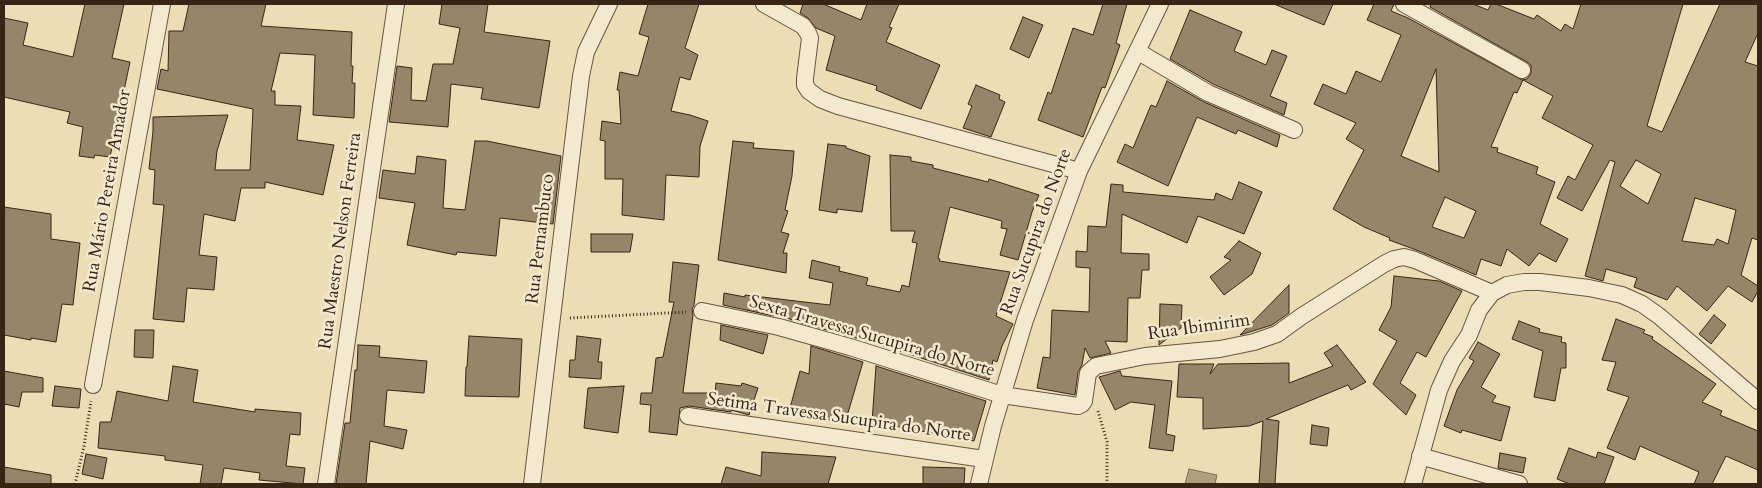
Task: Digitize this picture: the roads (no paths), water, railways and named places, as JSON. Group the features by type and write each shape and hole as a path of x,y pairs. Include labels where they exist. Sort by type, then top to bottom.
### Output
{"street":[{"name":"Rua Mário Pereira Amador","path":"93,385 162,4"},
{"name":"Rua Maestro Nelson Ferreira","path":"326,484 396,4"},
{"name":"Rua Pernambuco","path":"532,484 581,76 586,52 610,4"},
{"path":"764,4 803,26 810,38 805,85 809,91 820,99 838,106 1079,171"},
{"name":"Rua Sucupira do Norte","path":"979,484 984,459 1025,320 1079,171 1160,4"},
{"path":"1404,4 1522,70"},
{"path":"1137,51 1208,92 1294,130"},
{"name":"Rua Ibimirim","path":"1002,395 1078,406 1082,404 1088,373 1096,366 1144,356 1220,349 1254,342 1277,334 1310,311 1394,259 1404,257 1415,260 1494,292"},
{"path":"1413,484 1439,390 1452,361 1469,335 1479,310 1494,292 1507,285 1540,282 1589,288 1622,295 1642,304 1758,401"},
{"name":"Sexta Travessa Sucupira do Norte","path":"702,311 779,327 850,347 1002,395"},
{"name":"Setima Travessa Sucupira do Norte","path":"688,416 984,459"},
{"path":"1420,456 1519,484"}]}
